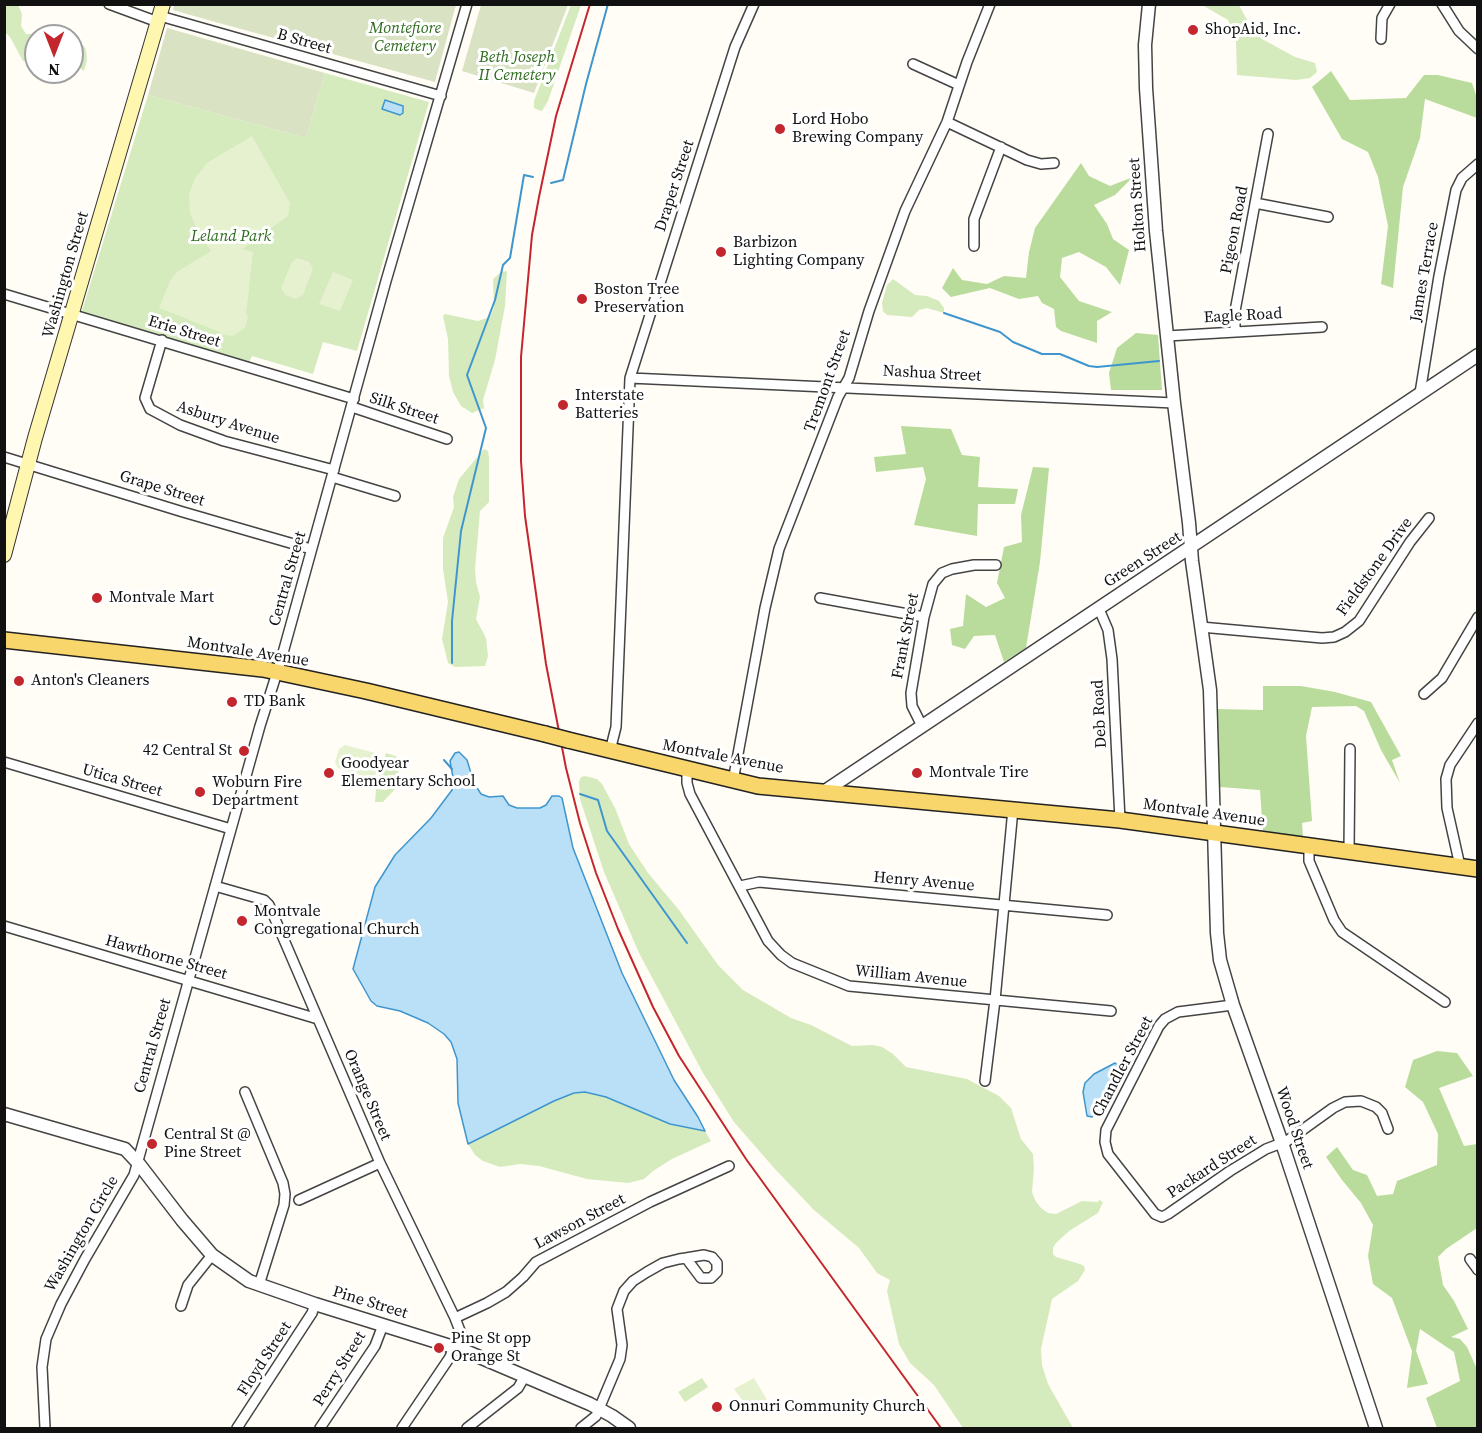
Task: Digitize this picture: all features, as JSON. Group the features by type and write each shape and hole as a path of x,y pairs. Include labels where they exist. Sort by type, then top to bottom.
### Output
{"main road":[{"name":"Washington Street","path":"4,555 71,314 160,14"},
{"name":"Montvale Avenue","path":"4,640 204,662 277,673 366,691 758,786 1120,820 1478,869"}],"street":[{"name":"B Street","path":"109,4 160,14 441,96"},
{"name":"Central Street","path":"138,1161 386,281 467,4"},
{"name":"Draper Street","path":"630,378 735,47 754,4"},
{"name":"Tremont Street","path":"733,781 777,556 838,397 845,387 872,300 900,222 947,122 990,4"},
{"name":"Holton Street","path":"1149,4 1146,88 1156,231 1174,403"},
{"path":"1381,39 1382,18 1389,4"},
{"path":"1442,4 1459,31 1478,49"},
{"path":"913,64 959,85"},
{"path":"947,122 1037,163 1054,163"},
{"name":"Pigeon Road","path":"1235,332 1235,311 1268,134"},
{"path":"974,246 973,221 1001,147"},
{"name":"James Terrace","path":"1420,393 1456,190 1462,178 1478,164"},
{"path":"1255,203 1328,217"},
{"name":"Erie Street","path":"4,294 162,340 353,403"},
{"name":"Eagle Road","path":"1167,336 1322,327"},
{"name":"Asbury Avenue","path":"162,340 145,398 150,409 180,425 224,441 333,474 395,496"},
{"name":"Green Street","path":"825,791 1191,549 1232,519 1478,355"},
{"name":"Nashua Street","path":"630,378 1174,403"},
{"path":"610,751 616,727 630,378"},
{"name":"Silk Street","path":"353,403 447,439"},
{"path":"1174,403 1210,693 1214,832"},
{"name":"Grape Street","path":"4,456 311,549"},
{"name":"Fieldstone Drive","path":"1201,627 1322,638 1334,637 1345,632 1355,626 1410,542 1430,518"},
{"name":"Frank Street","path":"922,726 914,712 911,699 931,587 942,573 952,568 996,565"},
{"path":"820,598 924,617"},
{"name":"Deb Road","path":"1099,609 1108,628 1111,650 1120,820"},
{"path":"1424,694 1442,678 1478,617"},
{"path":"1460,866 1447,808 1446,779 1450,765 1478,723"},
{"path":"1349,851 1350,749"},
{"name":"Utica Street","path":"4,762 231,829"},
{"name":"William Avenue","path":"687,769 690,794 768,940 781,955 798,966 849,986 1111,1011"},
{"path":"985,1081 1013,809"},
{"name":"Wood Street","path":"1214,832 1218,942 1222,969 1376,1428"},
{"path":"1309,846 1310,861 1334,920 1342,932 1445,1002"},
{"name":"Henry Avenue","path":"740,886 757,882 1107,915"},
{"name":"Orange Street","path":"215,886 267,902 380,1163 455,1318 462,1336 459,1348"},
{"name":"Hawthorne Street","path":"4,927 318,1019"},
{"name":"Chandler Street","path":"1159,1216 1154,1214 1108,1154 1105,1142 1106,1130 1159,1026 1165,1019 1178,1012 1233,1005"},
{"path":"245,1092 283,1183 285,1194 284,1205 259,1285"},
{"name":"Packard Street","path":"1159,1216 1168,1214 1266,1149 1282,1143 1333,1108 1353,1100 1370,1103 1376,1107 1382,1113 1388,1129"},
{"path":"4,1114 120,1146 138,1161"},
{"name":"Pine Street","path":"138,1161 182,1220 212,1255 236,1273 259,1285 315,1304 459,1348 599,1409 629,1428"},
{"name":"Washington Circle","path":"45,1428 42,1367 46,1339 85,1258 131,1181 138,1161"},
{"path":"299,1200 380,1163"},
{"name":"Lawson Street","path":"455,1318 487,1304 506,1292 536,1262 650,1202 729,1166"},
{"path":"182,1306 188,1284 212,1255"},
{"path":"581,1428 594,1419 621,1356 617,1309 624,1291 633,1281 658,1266 686,1258"},
{"path":"1470,1259 1478,1270"},
{"name":"Floyd Street","path":"237,1428 312,1313 315,1304"},
{"name":"Perry Street","path":"320,1428 375,1346 383,1325"},
{"path":"402,1428 448,1360 459,1348"},
{"path":"467,1428 518,1388 525,1376"}],"green space":[{"path":"5,4 18,5 22,14 21,26 24,31 24,61 10,37 5,32"},
{"name":"Montefiore Cemetery","path":"174,4 456,5 435,82 173,10"},
{"name":"Beth Joseph II Cemetery","path":"481,5 568,5 534,93 462,71"},
{"path":"571,5 581,5 548,101 542,111 538,110 534,108 534,101"},
{"path":"1202,5 1239,5 1253,31 1262,39 1295,57 1315,63 1317,72 1310,78 1296,80 1237,75 1236,42 1228,20"},
{"path":"167,28 325,73 306,138 148,95"},
{"path":"84,46 86,50 87,60 84,71"},
{"path":"1331,71 1350,100 1406,98 1424,75 1438,75 1472,83 1477,98 1477,118 1425,99 1420,138 1403,187 1393,288 1381,284 1388,226 1378,177 1368,152 1342,139 1312,87"},
{"name":"Leland Park","path":"325,73 429,102 357,351 323,342 313,374 252,356 249,362 240,360 82,311 148,95 306,138"},
{"path":"252,136 290,203 288,216 242,249 253,252 246,315 248,316 245,328 233,336 220,334 220,332 159,308 170,281 177,272 211,251 197,230 190,213 189,195 195,178 207,163"},
{"path":"1081,163 1089,176 1110,186 1133,177 1115,195 1094,205 1107,224 1113,239 1129,250 1120,285 1106,267 1079,252 1062,258 1060,277 1079,301 1112,312 1097,321 1097,343 1061,331 1056,327 1054,309 1042,303 1038,296 1019,299 990,288 951,297 942,288 953,268 962,280 987,284 1004,276 1026,278 1035,228"},
{"path":"297,258 309,262 313,269 303,295 296,299 285,295 281,288 292,262"},
{"path":"507,271 505,306 495,360 483,400 484,408 472,413 461,406 453,392 449,376 448,339 443,316 445,314 478,321 490,317 494,308 493,279 501,272"},
{"path":"333,272 353,280 340,311 319,304"},
{"path":"893,279 915,295 927,296 939,301 944,308 944,313 927,308 919,310 912,317 887,315 883,311 882,303 887,285"},
{"path":"1136,333 1158,335 1162,390 1111,390 1109,373 1117,348"},
{"path":"901,426 951,429 962,455 980,457 978,487 1018,489 1015,504 978,504 977,536 914,525 926,479 923,467 876,472 874,457 906,454"},
{"path":"484,449 488,451 489,458 489,502 480,511 475,569 480,597 476,619 486,638 488,656 485,666 455,667 448,663 442,639 448,602 443,569 443,538 454,507 453,497 459,479"},
{"path":"1033,467 1049,468 1040,562 1026,648 1004,662 995,635 974,636 965,649 952,645 950,629 963,626 966,594 986,607 1005,598 997,583 1004,547 1022,542 1021,515"},
{"path":"1263,686 1301,686 1371,702 1401,756 1392,760 1400,783 1381,750 1364,711 1356,706 1312,707 1306,736 1312,821 1302,823 1303,837 1263,834 1260,790 1220,787 1217,709 1263,710"},
{"path":"345,745 379,754 381,761 375,776 367,777 338,768 335,762 339,749"},
{"path":"386,753 401,758 395,789 383,802 375,802 376,789 387,790 387,787 376,786"},
{"path":"581,777 597,779 602,784 615,808 629,844 648,873 679,910 718,965 743,990 791,1018 811,1025 852,1046 882,1047 906,1067 967,1079 999,1096 1011,1108 1021,1139 1033,1154 1032,1192 1041,1208 1048,1213 1056,1214 1082,1201 1098,1202 1099,1200 1103,1202 1098,1213 1069,1231 1053,1248 1053,1254 1056,1257 1080,1264 1085,1270 1078,1281 1052,1299 1041,1349 1042,1365 1048,1384 1073,1428 963,1428 934,1385 910,1363 899,1344 887,1291 890,1280 877,1273 859,1248 814,1210 774,1168 734,1122 703,1073 639,953 604,872 580,799 579,782"},
{"path":"1437,1051 1457,1053 1473,1076 1439,1088 1464,1146 1477,1144 1477,1228 1438,1257 1443,1285 1468,1329 1451,1337 1460,1339 1467,1347 1477,1369 1478,1425 1476,1428 1437,1428 1426,1398 1460,1381 1454,1352 1420,1329 1416,1351 1428,1384 1407,1388 1412,1351 1392,1298 1373,1284 1368,1256 1373,1225 1361,1203 1326,1157 1337,1147 1353,1170 1367,1175 1377,1196 1393,1194 1397,1181 1437,1165 1438,1134 1423,1102 1405,1087 1413,1060"},
{"path":"585,1092 606,1097 670,1124 705,1131 711,1141 672,1159 644,1179 628,1183 587,1179 539,1166 520,1164 500,1167 483,1161 475,1155 468,1144 554,1101 574,1093"},
{"path":"702,1378 708,1387 685,1402 678,1392"},
{"path":"754,1378 767,1400 750,1411 734,1389"}],"water":[{"path":"385,100 403,106 403,113 400,115 382,109"},
{"path":"459,752 467,760 474,783 481,794 489,797 503,796 509,805 517,808 540,808 546,805 552,796 562,798 573,848 622,973 674,1080 705,1131 670,1124 606,1097 585,1092 574,1093 554,1101 468,1144 458,1103 457,1059 451,1042 428,1023 400,1011 377,1006 371,1001 353,969 375,887 395,855 431,818 452,790 454,783 450,761 455,753"},
{"path":"1115,1063 1119,1066 1118,1072 1096,1113 1092,1117 1087,1116 1083,1092 1085,1083 1094,1074"}],"waterway":[{"path":"551,183 563,180 608,4"},
{"path":"452,663 452,621 461,531 486,428 467,375 495,300 503,265 510,258 524,175 533,177"},
{"path":"944,313 1000,332 1013,342 1042,354 1060,354 1089,366 1159,361"},
{"path":"444,760 452,769"},
{"path":"580,794 598,800 607,831 687,943"}],"railway":[{"path":"590,4 556,116 539,197 532,235 521,357 521,461 525,516 546,664 566,768 596,873 653,1007 679,1056 746,1159 941,1428"}],"place":[{"name":"ShopAid, Inc.","path":"1193,30"},
{"name":"Lord Hobo Brewing Company","path":"780,129"},
{"name":"Barbizon Lighting Company","path":"721,252"},
{"name":"Boston Tree Preservation","path":"582,299"},
{"name":"Interstate Batteries","path":"563,405"},
{"name":"Montvale Mart","path":"97,598"},
{"name":"Anton's Cleaners","path":"19,681"},
{"name":"TD Bank","path":"232,702"},
{"name":"42 Central St","path":"244,751"},
{"name":"Goodyear Elementary School","path":"329,773"},
{"name":"Montvale Tire","path":"917,773"},
{"name":"Woburn Fire Department","path":"200,792"},
{"name":"Montvale Congregational Church","path":"242,921"},
{"name":"Central St @ Pine Street","path":"152,1144"},
{"name":"Pine St opp Orange St","path":"439,1348"},
{"name":"Onnuri Community Church","path":"717,1407"}]}
